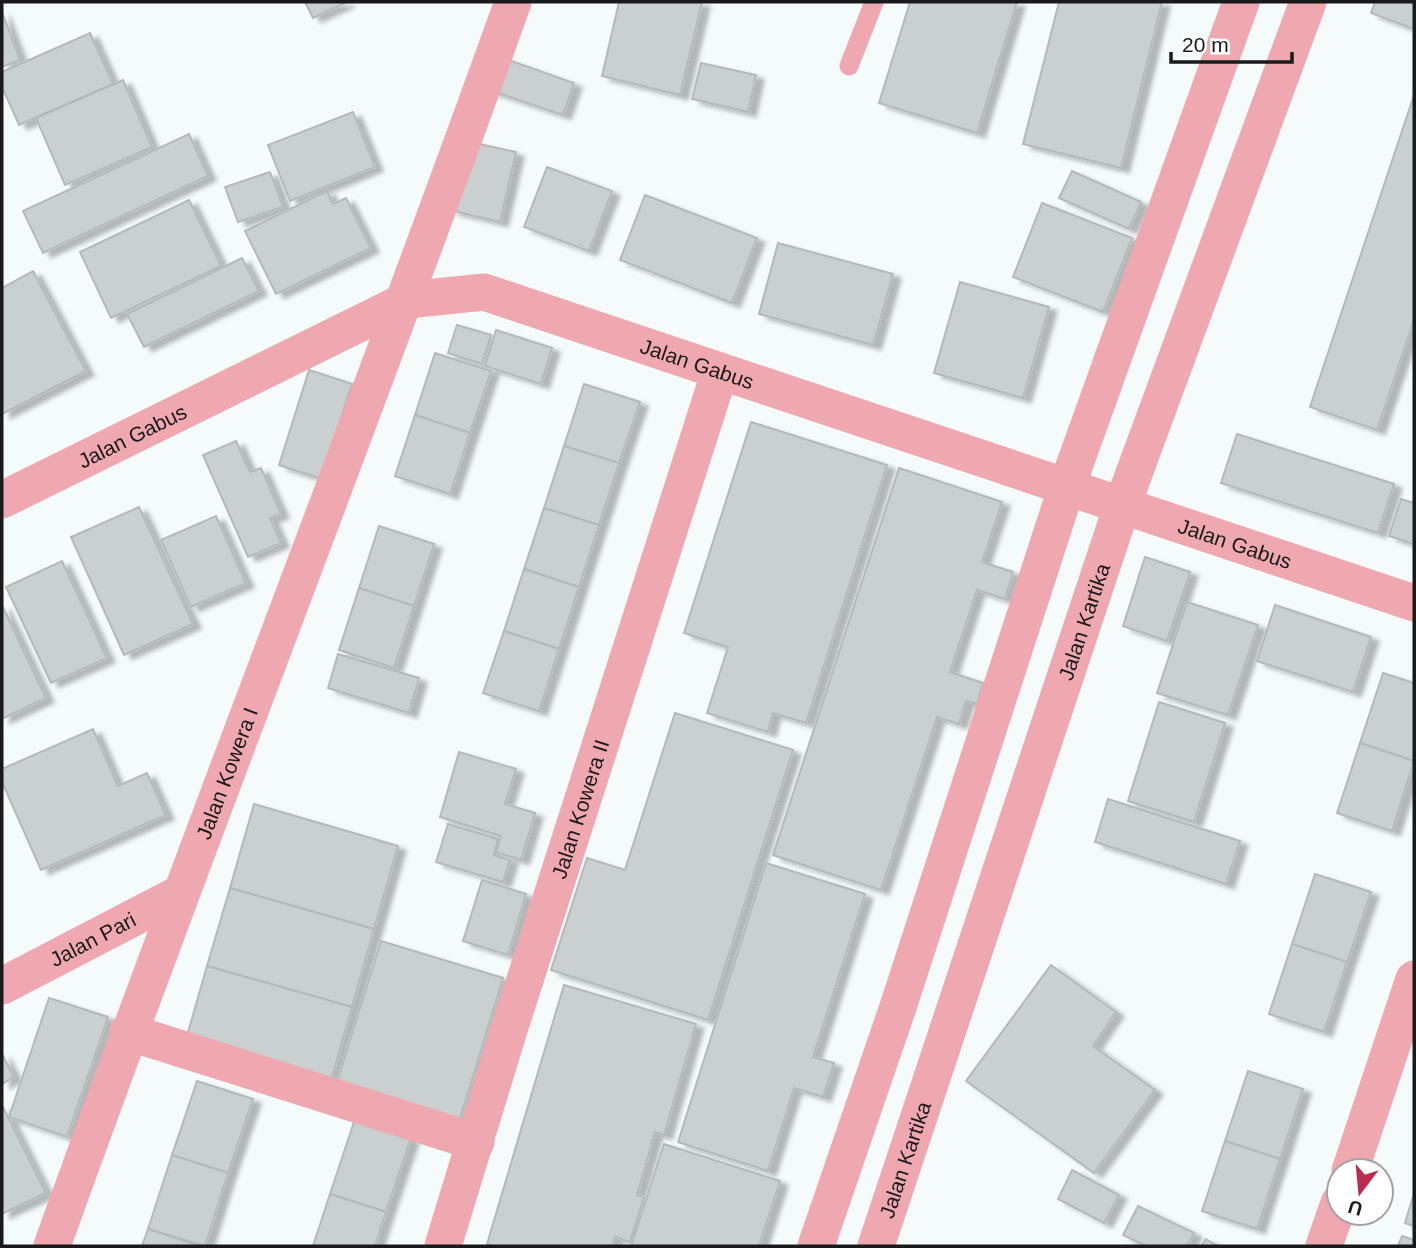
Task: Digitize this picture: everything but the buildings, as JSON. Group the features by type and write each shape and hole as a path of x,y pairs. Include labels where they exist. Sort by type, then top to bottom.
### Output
{"street":[{"name":"Jalan Kowera I","path":"52,1246 128,1032 407,300 513,2"},
{"path":"816,1246 898,1007 1067,486 1241,2"},
{"name":"Jalan Kartika","path":"876,1246 1122,506 1308,2"},
{"name":"Jalan Gabus","path":"2,500 407,300 484,292 1414,603"},
{"name":"Jalan Kowera II","path":"443,1246 508,1032 720,371"},
{"name":"Jalan Pari","path":"2,986 181,892"},
{"path":"1355,1157 1414,979"},
{"path":"898,1007 948,1029"},
{"path":"128,1032 476,1142"},
{"path":"1324,1246 1331,1227"}],"lane":[{"path":"849,66 874,2"}]}
